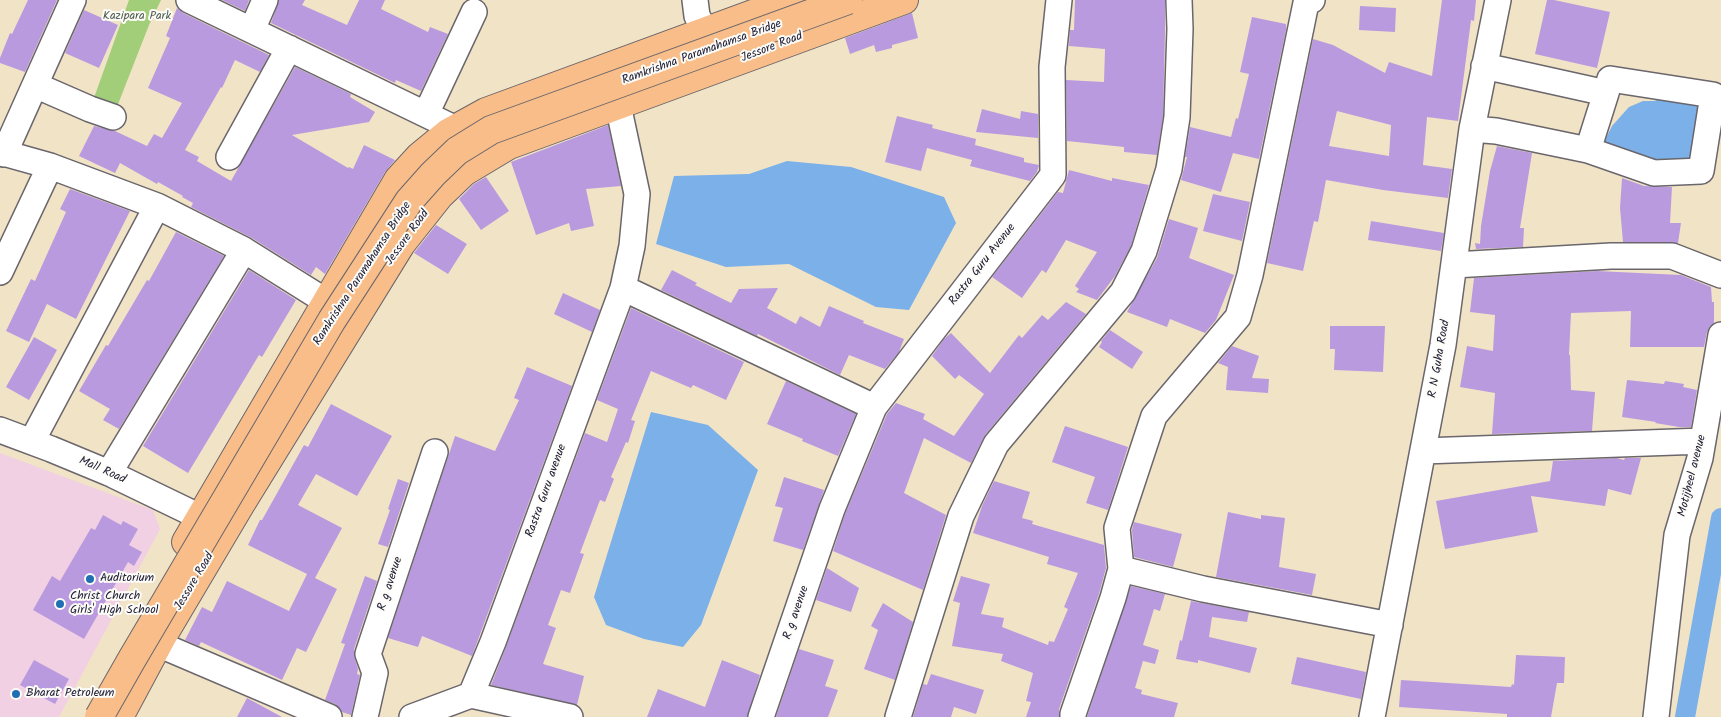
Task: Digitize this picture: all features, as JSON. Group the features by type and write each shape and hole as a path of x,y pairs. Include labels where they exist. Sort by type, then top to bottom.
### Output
{"main road":[{"path":"87,717 201,514 398,180 420,156 456,129 486,112 791,0"},
{"name":"Ramkrishna Paramahamsa Bridge","path":"100,717 132,659 332,320 409,201 439,168 457,151 491,130 848,0"},
{"name":"Jessore Road","path":"119,717 158,644 240,504 401,244 439,196 464,172 509,145 904,0"}],"street":[{"path":"73,0 2,153 50,166 157,206 244,250 327,302"},
{"path":"189,0 456,129 486,159"},
{"path":"252,30 265,0"},
{"path":"695,0 697,16 706,32"},
{"name":"Rastra Guru Avenue","path":"832,509 874,407 1053,176 1052,67 1059,0"},
{"path":"898,717 961,516 996,444 1123,292 1144,251 1169,169 1177,118 1179,0"},
{"path":"1073,717 1121,569 1117,528 1154,416 1238,317 1250,275 1306,3 1312,0"},
{"name":"R N Guha Road","path":"1372,717 1443,345 1472,129 1498,0"},
{"path":"426,114 474,12"},
{"path":"228,157 290,48"},
{"path":"1484,66 1606,92"},
{"path":"1472,129 1496,131 1588,150 1654,173 1701,171 1712,95 1610,79 1588,150"},
{"path":"35,85 113,117"},
{"name":"Rastra Guru avenue","path":"472,695 623,288 632,246 637,194 618,105"},
{"path":"0,272 50,166"},
{"path":"32,441 157,206"},
{"path":"109,473 244,250"},
{"path":"1454,265 1611,256 1672,256 1721,275"},
{"path":"623,288 874,407"},
{"name":"Motijheel avenue","path":"1656,717 1677,535 1700,458 1721,335"},
{"name":"Mall Road","path":"0,430 32,441 109,473 196,515 201,514"},
{"path":"1423,450 1703,441"},
{"name":"R g avenue","path":"365,717 375,673 368,654 435,452"},
{"name":"R g avenue","path":"761,717 832,509"},
{"path":"1121,569 1203,589 1390,625"},
{"path":"158,644 329,717"},
{"path":"412,717 472,695 570,717"}],"shaded area":[{"name":"Christ Church Girls' High School","path":"0,453 153,510 160,529 59,717 0,717"}],"green space":[{"name":"Kazipara Park","path":"129,0 161,0 149,25 113,117 90,109"}],"water":[{"path":"1696,87 1704,133 1686,171 1603,144 1612,126 1629,107 1643,101 1654,101"},
{"path":"787,161 851,167 944,197 956,223 909,310 876,307 789,264 726,267 656,244 674,176 749,174"},
{"path":"651,412 708,425 758,470 701,625 683,647 644,639 606,625 594,597"}],"building":[{"path":"28,0 57,0 25,72 0,63 0,58 10,33 12,34"},
{"path":"222,0 249,0 245,11"},
{"path":"279,0 305,0 302,5 347,25 359,0 385,0 381,9 428,32 430,27 448,34 421,91 396,80 395,83 271,23"},
{"path":"1075,0 1165,0 1163,116 1157,155 1124,152 1124,147 1067,141 1066,80 1104,82 1105,49 1069,46 1070,30 1074,30"},
{"path":"1442,0 1476,0 1474,21 1471,20 1458,121 1427,117 1423,165 1452,169 1448,198 1383,190 1326,180 1318,222 1314,221 1303,271 1267,263 1313,39 1333,45 1385,73 1389,62 1432,76","holes":["1337,111 1391,125 1389,156 1329,146"]},
{"path":"1547,0 1610,12 1597,68 1535,54"},
{"path":"1360,6 1396,8 1395,32 1359,30"},
{"path":"177,8 183,13 269,55 260,72 235,60 222,88 185,150 199,157 197,161 231,181 295,67 351,94 350,97 375,112 369,122 292,135 348,168 353,169 364,145 395,160 385,172 325,274 316,267 311,275 252,238 191,207 193,203 183,196 120,163 115,173 79,156 94,126 115,131 147,146 154,134 162,138 182,103 148,88 170,38 166,36"},
{"path":"84,10 118,25 99,68 65,53"},
{"path":"912,13 918,38 892,45 892,48 876,52 874,45 850,54 845,38"},
{"path":"1252,17 1286,24 1259,159 1233,153 1221,192 1181,180 1187,157 1185,157 1190,127 1231,137 1236,118 1238,119 1249,74 1240,72"},
{"path":"982,109 1020,119 1021,111 1038,114 1038,138 976,132"},
{"path":"897,116 933,125 932,128 976,139 975,145 1024,158 1024,162 1039,165 1037,172 1030,181 970,166 972,160 927,148 921,171 885,162"},
{"path":"608,125 621,186 586,189 594,226 571,231 569,223 536,235 511,162"},
{"path":"1497,146 1532,153 1520,228 1524,228 1523,247 1476,249 1475,243 1480,244 1490,171"},
{"path":"1069,170 1112,181 1112,178 1149,185 1131,246 1115,276 1097,300 1076,292 1079,289 1075,286 1097,252 1066,240 1046,273 1042,270 1022,298 992,277 1058,192 1063,193"},
{"path":"486,177 509,211 481,230 459,199 474,184"},
{"path":"1622,178 1644,186 1672,187 1670,223 1681,223 1678,243 1623,242 1620,208"},
{"path":"70,189 130,211 76,319 47,304 29,342 6,331 31,279 35,281 66,212 60,209"},
{"path":"1213,194 1250,202 1242,241 1203,231"},
{"path":"1169,219 1198,228 1189,258 1234,275 1216,320 1205,333 1170,319 1167,327 1127,312 1157,258"},
{"path":"1371,221 1444,233 1441,251 1368,240"},
{"path":"436,225 467,244 448,274 414,253"},
{"path":"176,232 224,256 119,429 103,420 110,409 79,391 147,280 149,281"},
{"path":"249,270 296,300 262,357 259,355 188,473 143,446"},
{"path":"672,270 697,283 695,285 731,303 739,289 778,288 767,308 796,324 800,316 820,327 829,306 864,321 863,323 904,339 899,352 885,369 849,355 840,375 758,334 757,336 661,290"},
{"path":"1597,271 1681,275 1711,287 1712,302 1714,302 1714,323 1707,332 1704,347 1630,347 1631,311 1571,313 1569,355 1571,390 1595,392 1592,431 1492,434 1495,393 1460,387 1467,346 1493,351 1495,315 1470,312 1474,278"},
{"path":"563,293 600,310 592,332 554,314"},
{"path":"1066,302 1086,314 985,435 971,463 924,438 904,493 946,515 923,590 833,551 845,514 887,414 896,403 925,414 923,419 954,436 984,394 959,375 955,379 932,356 944,339 951,333 990,373 1019,335 1022,338 1042,315 1048,320"},
{"path":"631,308 744,362 726,400 693,385 691,388 651,371 631,420 635,421 628,443 626,442 611,477 614,479 605,502 600,500 580,553 584,554 570,593 561,590 548,625 556,628 543,664 584,676 577,705 491,685 585,433 607,442 618,409 597,400"},
{"path":"1330,326 1385,326 1383,372 1334,370 1335,349 1330,349"},
{"path":"1110,330 1143,352 1132,369 1099,347 1101,341"},
{"path":"34,337 57,350 29,400 6,387"},
{"path":"1232,346 1259,356 1252,378 1269,379 1268,393 1226,390 1228,367 1218,363"},
{"path":"527,367 572,386 472,656 422,636 418,647 388,638 455,436 495,451 519,400 514,398"},
{"path":"1627,380 1664,384 1665,381 1684,384 1683,387 1697,390 1691,427 1679,427 1622,417"},
{"path":"786,381 856,414 838,456 767,424"},
{"path":"331,404 392,436 357,496 316,474 298,505 342,528 315,578 337,589 306,652 297,648 282,680 201,642 199,646 185,640 202,607 212,612 227,581 289,611 307,574 248,545 260,520 262,520 304,445 308,447"},
{"path":"1065,426 1128,447 1108,510 1086,503 1095,477 1052,462"},
{"path":"1617,458 1624,460 1625,458 1641,458 1631,495 1608,489 1605,506 1531,496 1538,532 1445,549 1436,501 1550,481 1553,461"},
{"path":"784,477 824,490 803,550 773,541 783,508 775,506"},
{"path":"398,479 409,483 388,547 378,544"},
{"path":"994,481 1030,492 1022,518 1033,521 1032,524 1104,545 1106,568 1099,594 1059,709 1059,717 1026,717 1031,702 1026,701 1033,673 1001,661 1003,654 952,646 960,603 953,601 961,576 990,584 981,614 1004,618 1002,627 1048,645 1049,641 1054,642 1068,609 1064,607 1078,573 1047,564 1049,557 973,533 982,506"},
{"path":"1228,512 1261,519 1261,515 1285,518 1279,567 1316,574 1312,595 1216,577"},
{"name":"Auditorium","path":"103,515 121,525 123,521 138,529 129,545 142,552 134,566 128,562 84,639 33,610 52,576 60,581 91,528 95,530"},
{"path":"1134,522 1182,534 1173,567 1134,557 1132,530"},
{"path":"827,568 859,588 851,612 816,600"},
{"path":"365,576 377,581 354,649 358,669 357,674 360,675 351,715 342,712 335,704 325,700 345,644 341,643"},
{"path":"1131,586 1165,594 1160,611 1154,609 1143,645 1159,650 1155,664 1143,661 1135,688 1142,690 1141,694 1178,703 1174,717 1087,717"},
{"path":"1191,601 1249,612 1247,622 1212,617 1209,637 1257,648 1250,673 1198,660 1198,663 1176,659"},
{"path":"883,603 913,622 895,680 864,669 878,630 871,626"},
{"path":"799,649 834,660 825,686 838,690 828,717 776,717"},
{"path":"1516,655 1565,657 1564,683 1557,683 1551,717 1507,717 1507,714 1399,707 1401,680 1511,687 1512,684 1514,685"},
{"path":"1297,657 1366,672 1361,699 1291,684"},
{"path":"34,660 69,679 55,704 20,685"},
{"path":"722,660 760,675 747,717 647,717 658,689 705,707"},
{"path":"931,674 984,690 976,714 954,707 951,717 913,717 923,684 927,685"},
{"path":"247,698 282,717 237,717"}],"waterway":[{"path":"1685,717 1721,518"}],"place":[{"name":"Auditorium","path":"90,579"},
{"name":"Christ Church Girls' High School","path":"60,604"},
{"name":"Bharat Petroleum","path":"16,694"}]}
